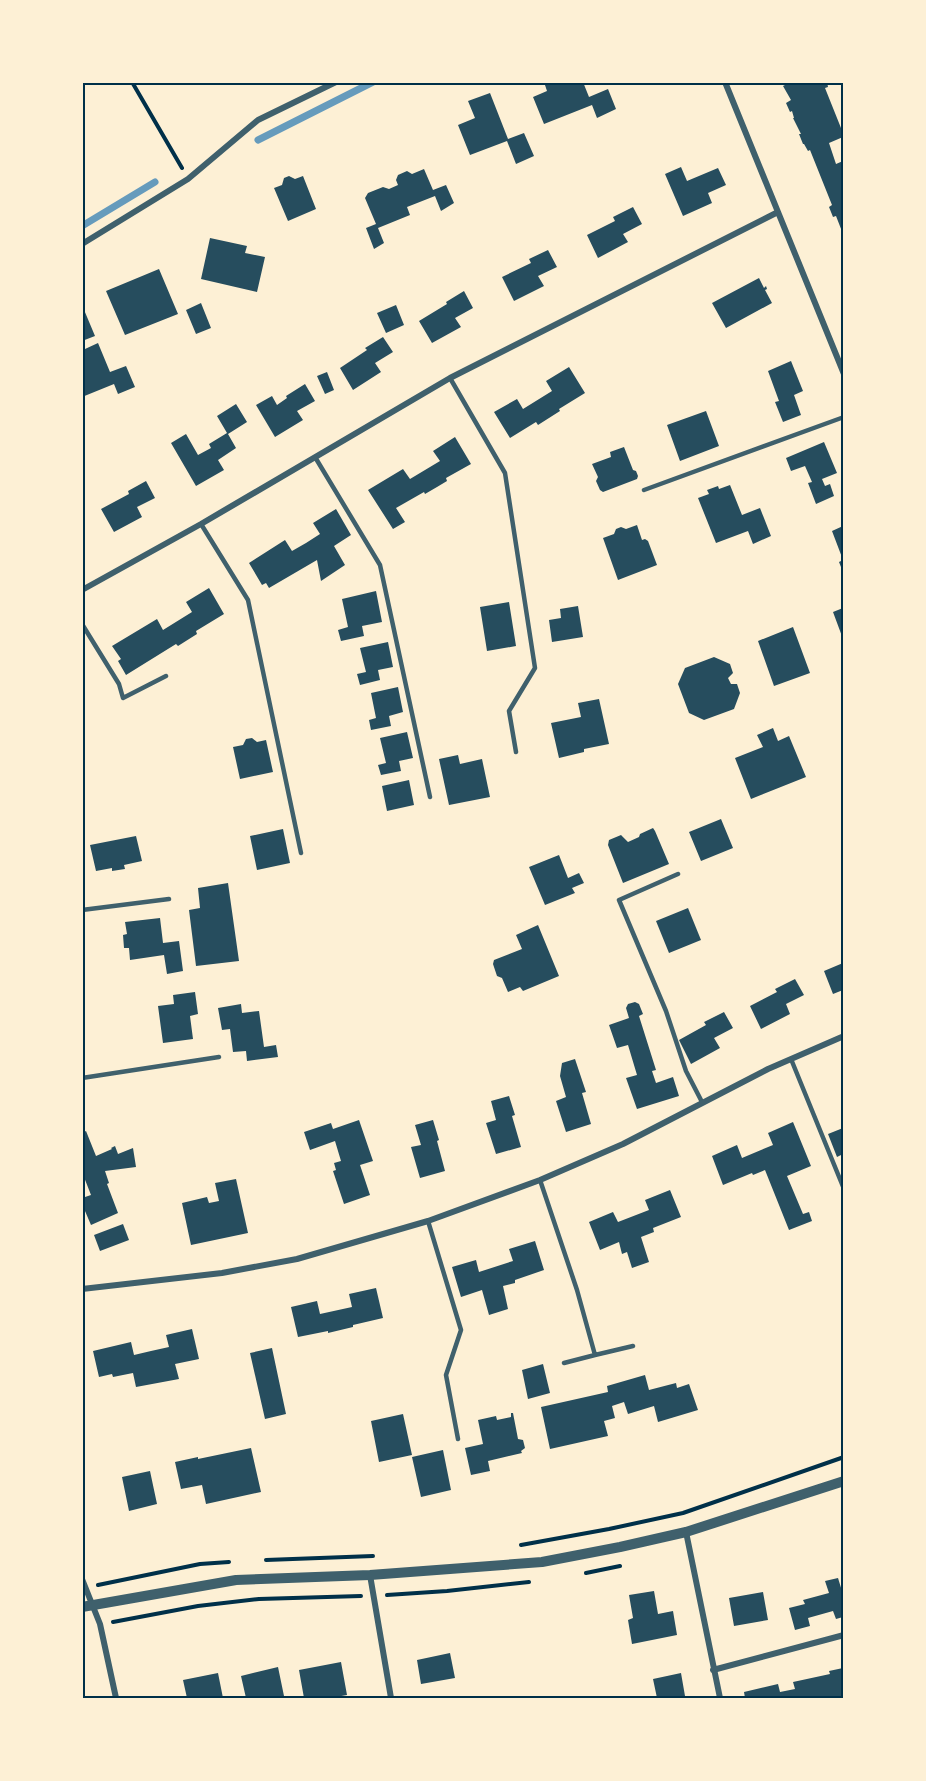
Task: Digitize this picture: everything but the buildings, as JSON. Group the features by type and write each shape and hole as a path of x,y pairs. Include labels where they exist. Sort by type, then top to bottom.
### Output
{"street":[{"path":"82,244 188,179 258,120 336,82"},
{"path":"725,82 843,374"},
{"path":"82,590 201,524 450,378 778,212"},
{"path":"82,1289 222,1273 297,1259 428,1221 540,1180 623,1144 702,1102 843,1036"},
{"path":"88,1606 236,1580 370,1575 542,1562 686,1532 843,1481"},
{"path":"686,1532 720,1698"},
{"path":"370,1575 391,1698"},
{"path":"82,1579 88,1606 100,1624 116,1698"},
{"path":"713,1670 843,1635"}],"lane":[{"path":"450,378 505,473 535,668 509,711 516,752"},
{"path":"644,490 843,417"},
{"path":"315,458 380,565 430,797"},
{"path":"201,524 248,600 301,853"},
{"path":"82,624 119,684 123,698 166,676"},
{"path":"678,874 618,900 666,1011 686,1071 702,1102"},
{"path":"82,910 169,899"},
{"path":"82,1078 219,1057"},
{"path":"791,1059 843,1190"},
{"path":"540,1180 577,1290 595,1355"},
{"path":"428,1221 461,1330 446,1375 458,1440"},
{"path":"564,1363 633,1346"}],"path":[{"path":"132,82 188,179"},
{"path":"520,1545 683,1513 843,1457"},
{"path":"264,1560 374,1556"},
{"path":"84,1587 200,1564 232,1562"}],"waterway":[{"path":"258,140 373,82"},
{"path":"82,226 155,182"}]}
